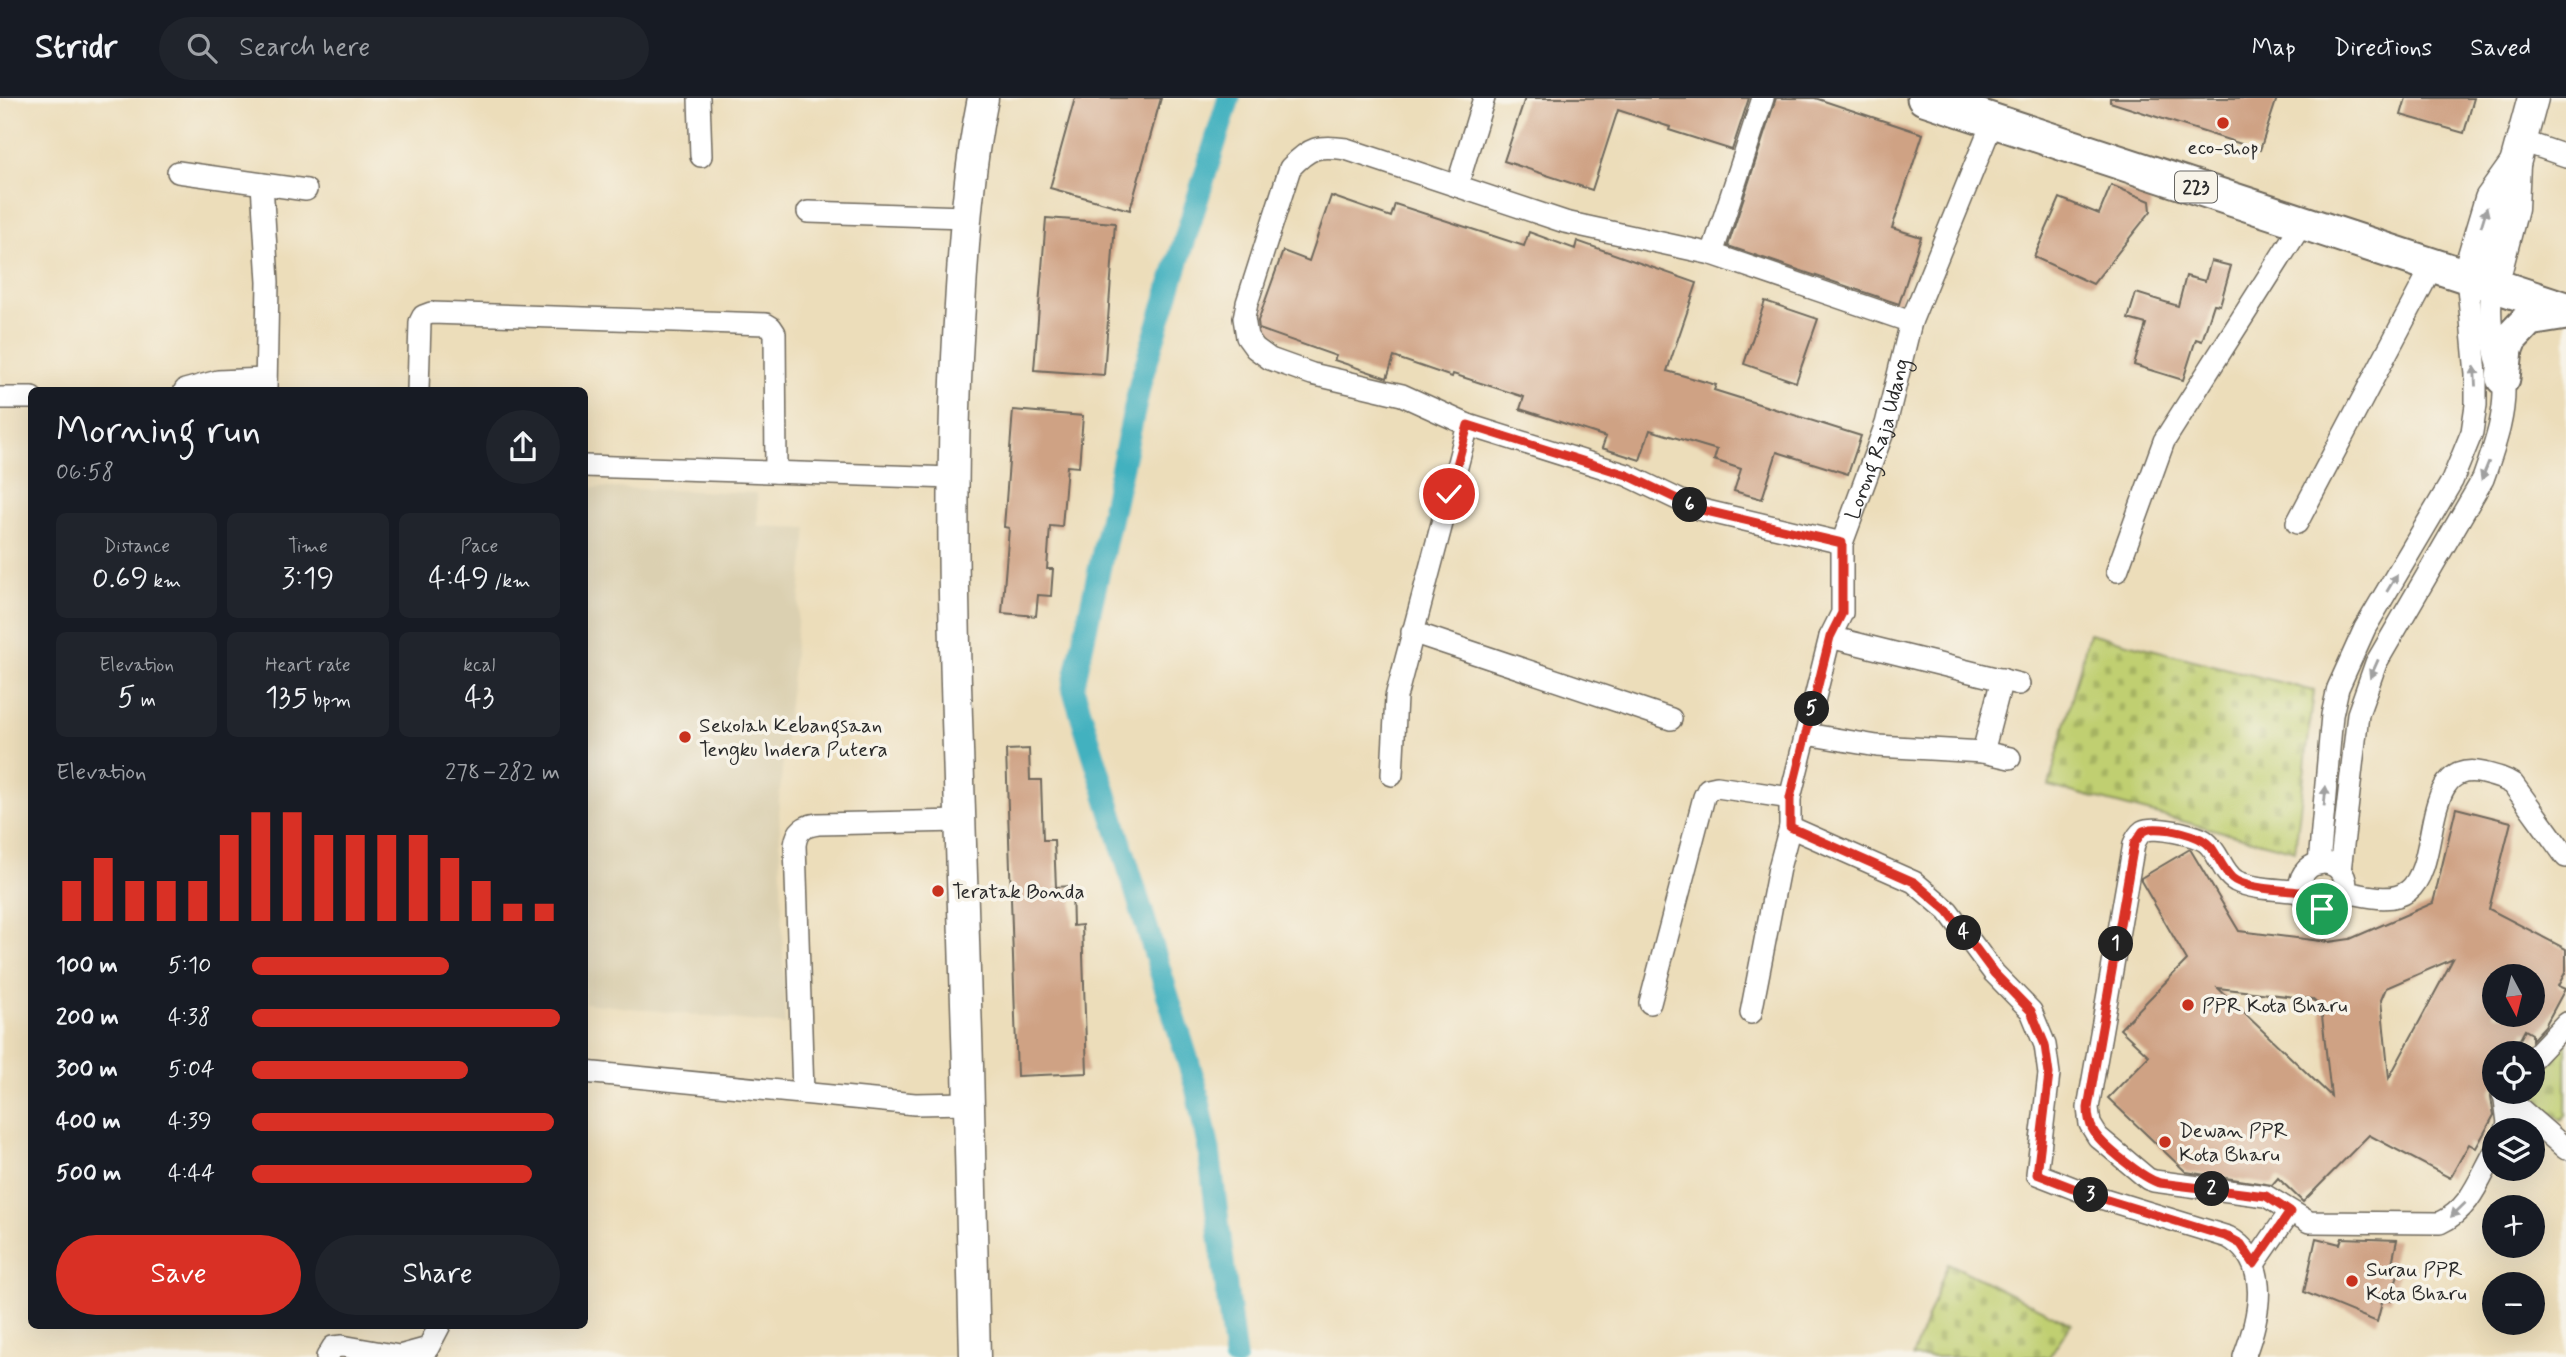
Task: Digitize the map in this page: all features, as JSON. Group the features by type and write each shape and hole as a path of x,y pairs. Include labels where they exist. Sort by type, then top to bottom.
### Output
{"main road":[{"path":"975,1357 970,1102 953,595 953,478 965,217 973,149 983,98"},
{"name":"223","path":"1924,98 2480,280 2566,311"},
{"path":"2480,280 2513,208 2519,152 2533,98"},
{"path":"2503,378 2506,349 2510,340 2529,318 2566,311"}],"street":[{"path":"699,98 701,156"},
{"path":"1457,186 1484,98"},
{"path":"1712,254 1763,98"},
{"name":"Lorong Raja Udang","path":"1751,1013 1779,867 1790,827 1790,798 1830,637 1842,613 1842,543 1886,425 1910,322 1993,121"},
{"path":"1842,543 1698,509 1627,475 1468,425 1402,395 1312,374 1269,359 1255,348 1247,337 1244,318 1290,169 1302,155 1314,148 1346,149 1565,222 1712,254 1910,322"},
{"path":"2519,152 2566,156"},
{"path":"178,172 306,190"},
{"path":"196,387 218,381 266,385 268,282 262,184"},
{"path":"808,212 965,217"},
{"path":"2117,571 2164,441 2303,222"},
{"path":"2297,523 2432,265"},
{"path":"2340,871 2358,714 2365,690 2376,663 2483,479 2494,447 2502,407 2503,378 2480,280"},
{"path":"2319,864 2332,715 2338,688 2365,628 2452,481 2472,432 2476,405 2480,280"},
{"path":"418,387 420,323 422,316 431,313 766,324 775,333 776,472"},
{"path":"0,398 28,398"},
{"path":"1392,775 1396,696 1468,425"},
{"path":"588,466 953,478"},
{"path":"1412,632 1671,719"},
{"path":"1830,637 2010,681 1983,752"},
{"path":"1806,734 1877,746 1983,752 2010,758"},
{"path":"2345,892 2382,898 2396,897 2408,892 2423,869 2442,792 2454,775 2465,771 2504,778 2513,784 2566,857"},
{"path":"1650,1003 1708,789 1717,787 1790,798"},
{"path":"803,1093 795,845 799,832 807,826 818,824 961,821"},
{"path":"1790,827 1914,882 1948,911 1994,973 2031,1011 2045,1045 2049,1074 2037,1174 2091,1195 2228,1237 2241,1244 2254,1264 2258,1288 2256,1324 2244,1357"},
{"path":"2301,892 2244,884 2233,879 2206,841 2196,837 2157,828 2143,831 2134,844 2088,1117 2098,1138 2148,1179 2160,1183 2266,1196 2309,1222 2322,1224 2440,1223 2455,1216 2465,1205 2482,1175"},
{"path":"2319,864 2334,866 2344,877 2345,892 2337,905 2322,909 2309,904 2301,892 2302,877 2312,866 2319,864"},
{"path":"2545,1045 2566,1023"},
{"path":"588,1072 915,1104 970,1102"},
{"path":"2515,1104 2566,1149"},
{"path":"2254,1264 2290,1212"},
{"path":"327,1357 333,1347 342,1346 399,1356 428,1348 438,1329"}],"shaded area":[{"name":"Sekolah Kebangsaan Tengku Indera Putera","path":"588,487 757,493 758,526 807,528 779,801 785,1025 588,1003"}],"green space":[{"path":"2089,633 2314,691 2295,851 2049,786"},
{"path":"2566,1038 2566,1115 2561,1120 2540,1104 2545,1104 2545,1058"},
{"path":"1948,1263 2071,1324 2049,1357 1912,1357"}],"building":[{"path":"1075,98 1161,98 1130,210 1050,188"},
{"path":"1525,98 1749,98 1732,150 1618,110 1592,190 1504,161"},
{"path":"1776,98 1815,98 1923,134 1892,228 1921,237 1899,304 1728,246"},
{"path":"2110,98 2277,98 2260,150 2110,102"},
{"path":"2406,98 2474,98 2464,133 2401,115"},
{"path":"2111,185 2150,201 2151,211 2093,284 2034,257 2060,198 2099,214"},
{"path":"1331,196 1391,217 1395,204 1524,246 1529,232 1575,249 1577,241 1697,283 1667,371 1716,385 1714,390 1861,436 1848,474 1777,452 1762,499 1734,491 1741,469 1714,460 1717,450 1650,430 1640,460 1602,448 1606,437 1520,409 1524,397 1394,357 1387,378 1334,360 1336,356 1259,329 1258,321 1283,251 1309,261"},
{"path":"1046,218 1115,223 1104,375 1034,370"},
{"path":"2211,261 2231,266 2220,305 2214,304 2202,341 2196,339 2183,380 2134,365 2146,324 2128,319 2136,293 2178,306 2186,276 2205,281"},
{"path":"1765,301 1818,319 1796,382 1744,364"},
{"path":"1013,410 1083,416 1079,467 1067,466 1062,527 1050,526 1047,569 1053,569 1051,596 1038,595 1036,616 1002,613 1009,528 1004,527"},
{"path":"1029,749 1030,780 1041,780 1043,840 1054,840 1056,887 1072,886 1073,926 1082,925 1087,1073 1017,1076 1006,750"},
{"name":"PPR Kota Bharu","path":"2456,808 2511,822 2489,909 2566,949 2566,971 2558,986 2565,989 2545,1026 2545,964 2482,964 2482,1027 2544,1027 2532,1040 2532,1034 2525,1030 2519,1041 2482,1041 2482,1104 2492,1104 2494,1115 2492,1118 2482,1118 2482,1137 2476,1148 2469,1144 2450,1178 2369,1135 2303,1202 2278,1178 2272,1185 2186,1172 2108,1098 2149,1056 2120,1029 2187,960 2141,878 2190,849 2239,931 2329,942 2350,939 2433,903","holes":["2453,959 2389,1078 2381,1000 2386,988","2218,988 2312,999 2321,1007 2331,1096"]},
{"name":"Surau PPR Kota Bharu","path":"2316,1238 2340,1244 2342,1238 2397,1240 2391,1268 2399,1270 2391,1301 2383,1299 2377,1322 2304,1292"}],"waterway":[{"path":"1229,98 1141,380 1073,688 1196,1087 1209,1150 1235,1357"}],"place":[{"name":"eco-shop","path":"2223,123"},
{"name":"Sekolah Kebangsaan Tengku Indera Putera","path":"685,737"},
{"name":"Teratak Bonda","path":"938,891"},
{"name":"PPR Kota Bharu","path":"2188,1005"},
{"name":"Dewan PPR Kota Bharu","path":"2165,1142"},
{"name":"Surau PPR Kota Bharu","path":"2352,1281"}],"route":[{"path":"1449,494 1468,425 1627,475 1698,509 1842,543 1842,613 1830,637 1790,798 1790,827 1914,882 1948,911 1994,973 2031,1011 2045,1045 2049,1074 2037,1174 2091,1195 2228,1237 2241,1244 2254,1264 2290,1212 2266,1196 2160,1183 2148,1179 2098,1138 2090,1125 2088,1108 2134,844 2143,831 2157,828 2196,837 2206,841 2233,879 2244,884 2301,892 2309,904 2322,909"}]}
